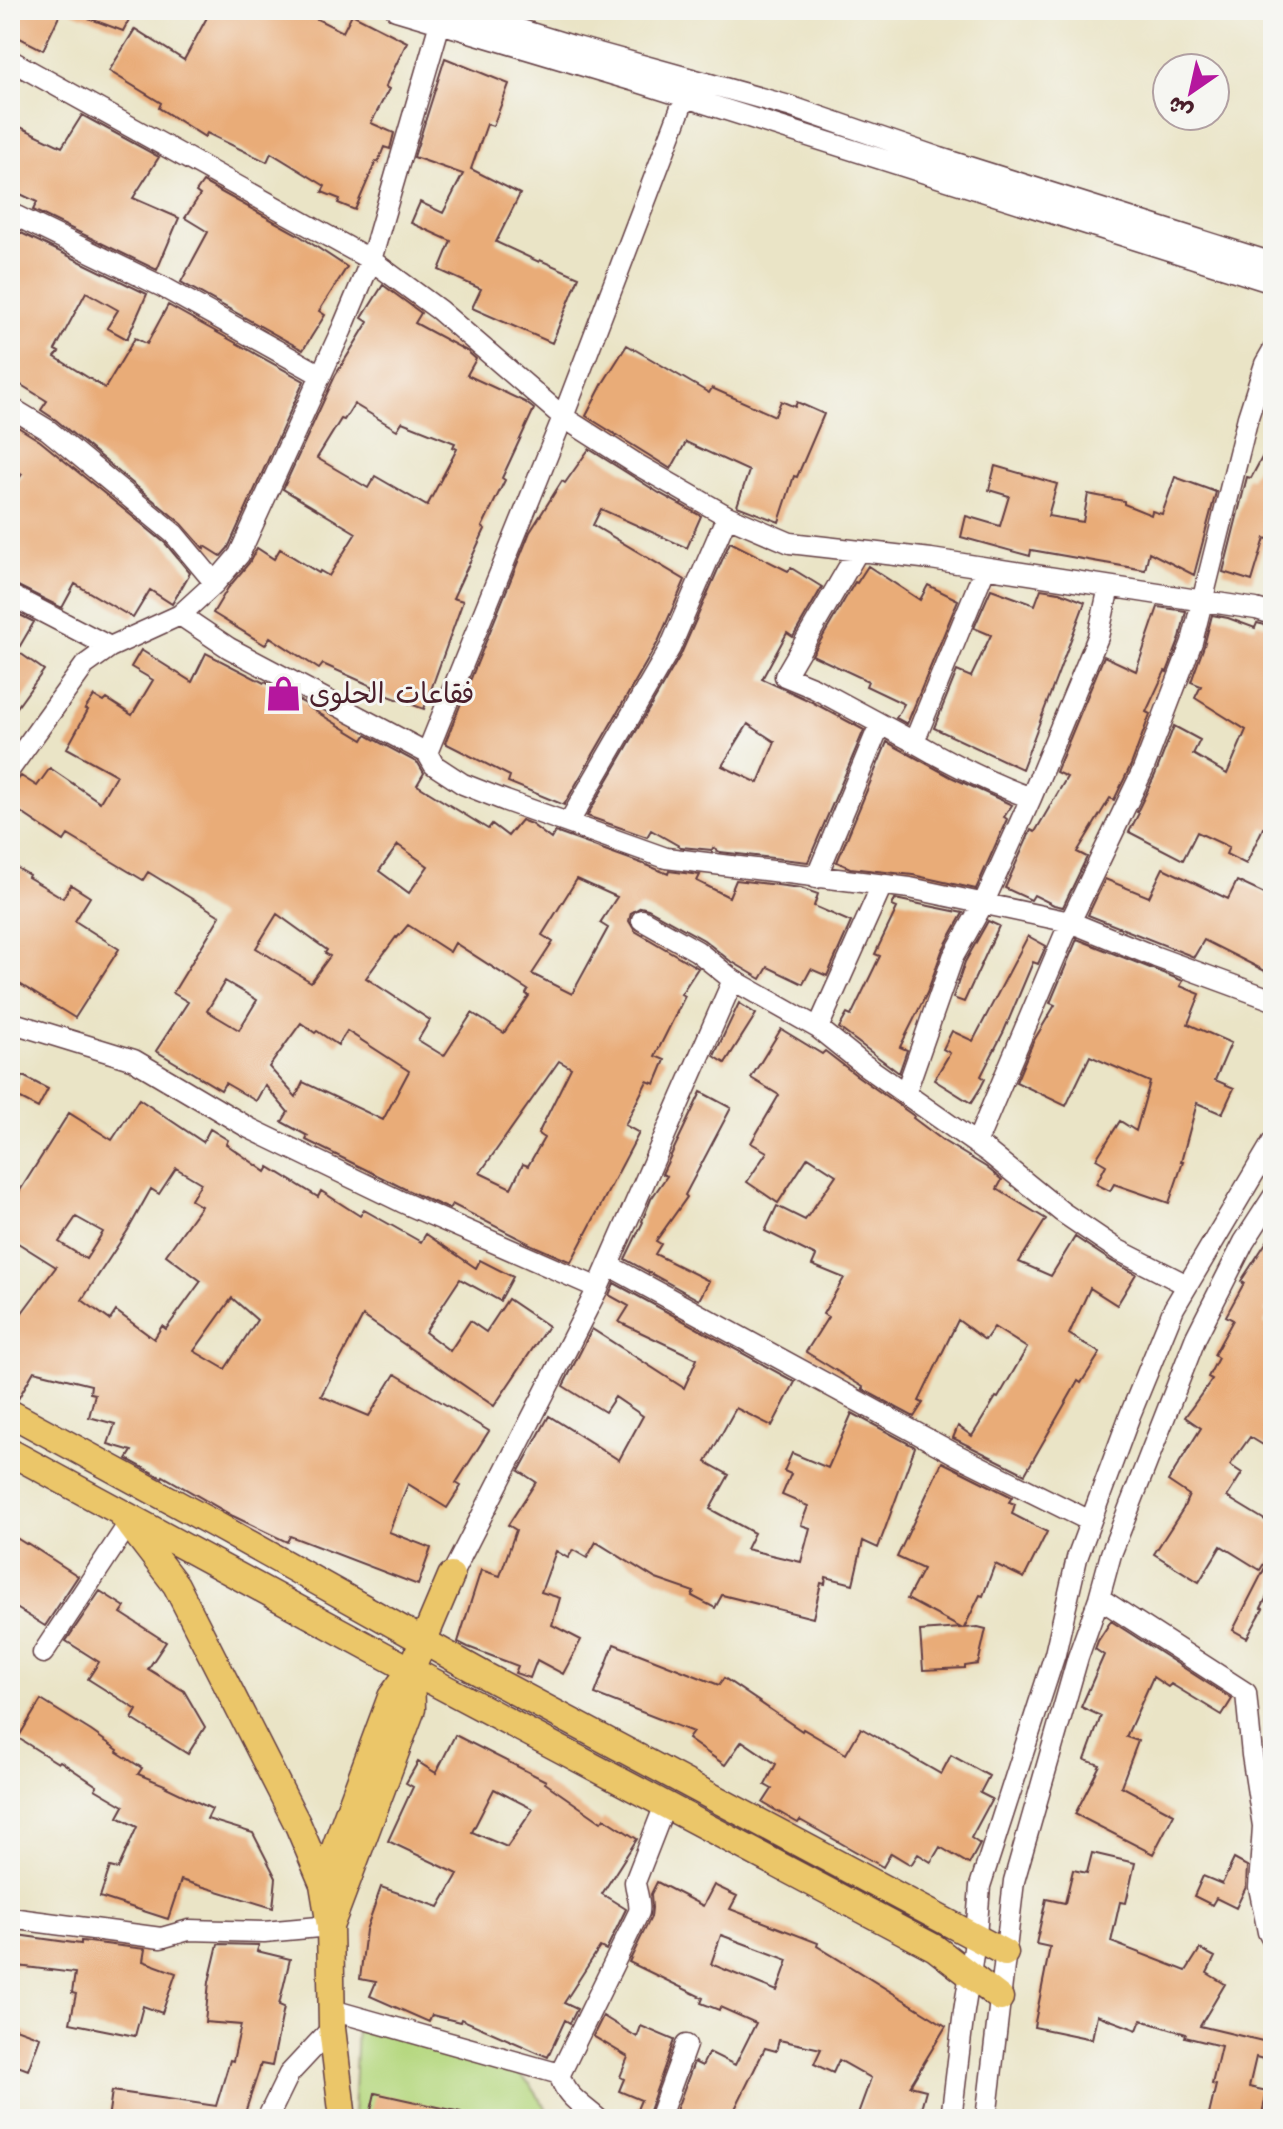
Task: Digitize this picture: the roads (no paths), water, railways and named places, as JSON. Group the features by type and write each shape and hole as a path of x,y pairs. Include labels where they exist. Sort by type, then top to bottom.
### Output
{"main road":[{"path":"10,1413 424,1641 1005,1953"},
{"path":"10,1452 123,1516 935,1948 1000,1998"},
{"path":"123,1516 176,1585 298,1825 323,1884 330,1926 332,2019 343,2119"},
{"path":"323,1884 391,1697 411,1670 451,1576"},
{"path":"330,1926 412,1709 411,1670"}],"street":[{"path":"396,10 448,17 573,46 789,106 940,158 1273,263"},
{"path":"448,17 685,97 1273,283"},
{"path":"10,769 85,665 110,647 180,615 215,583 239,555 371,260 448,17"},
{"path":"10,60 371,260 439,310 563,417 727,516 790,543 985,568 1273,614"},
{"path":"427,753 563,417 685,97"},
{"path":"10,213 163,287 321,375"},
{"path":"976,1144 1070,922 1143,770 1192,642 1248,417 1265,364 1273,350"},
{"path":"10,407 48,430 174,534 215,583"},
{"path":"569,822 670,648 727,516"},
{"path":"858,551 785,676 814,688 964,769 1031,798"},
{"path":"914,742 985,568"},
{"path":"905,1094 953,957 984,902 1098,637 1109,587"},
{"path":"10,595 110,647"},
{"path":"180,615 229,648 427,753 434,765 463,784 666,858 910,888 1070,922 1273,1000"},
{"path":"816,878 880,724"},
{"path":"818,1028 882,885"},
{"path":"642,920 697,951 733,980 818,1028 1107,1243 1187,1285"},
{"path":"451,1576 598,1288 733,980"},
{"path":"10,1022 134,1060 249,1128 402,1202 598,1288"},
{"path":"951,2119 980,1886 1055,1654 1077,1558 1174,1308 1273,1141"},
{"path":"986,2119 1014,1881 1078,1657 1111,1554 1196,1337 1244,1242 1273,1197"},
{"path":"608,1265 957,1455 1090,1521"},
{"path":"43,1653 123,1516"},
{"path":"1099,1598 1246,1693 1263,1826 1259,1887 1268,1932 1273,1941"},
{"path":"598,2119 565,2090 560,2074 639,1912 635,1882 665,1805"},
{"path":"10,1918 161,1938 189,1930 264,1932 330,1926"},
{"path":"267,2119 289,2074 332,2019 560,2074"},
{"path":"659,2119 686,2045"}],"place":[{"name":"فقاعات الحلوى","path":"283,693"}]}
